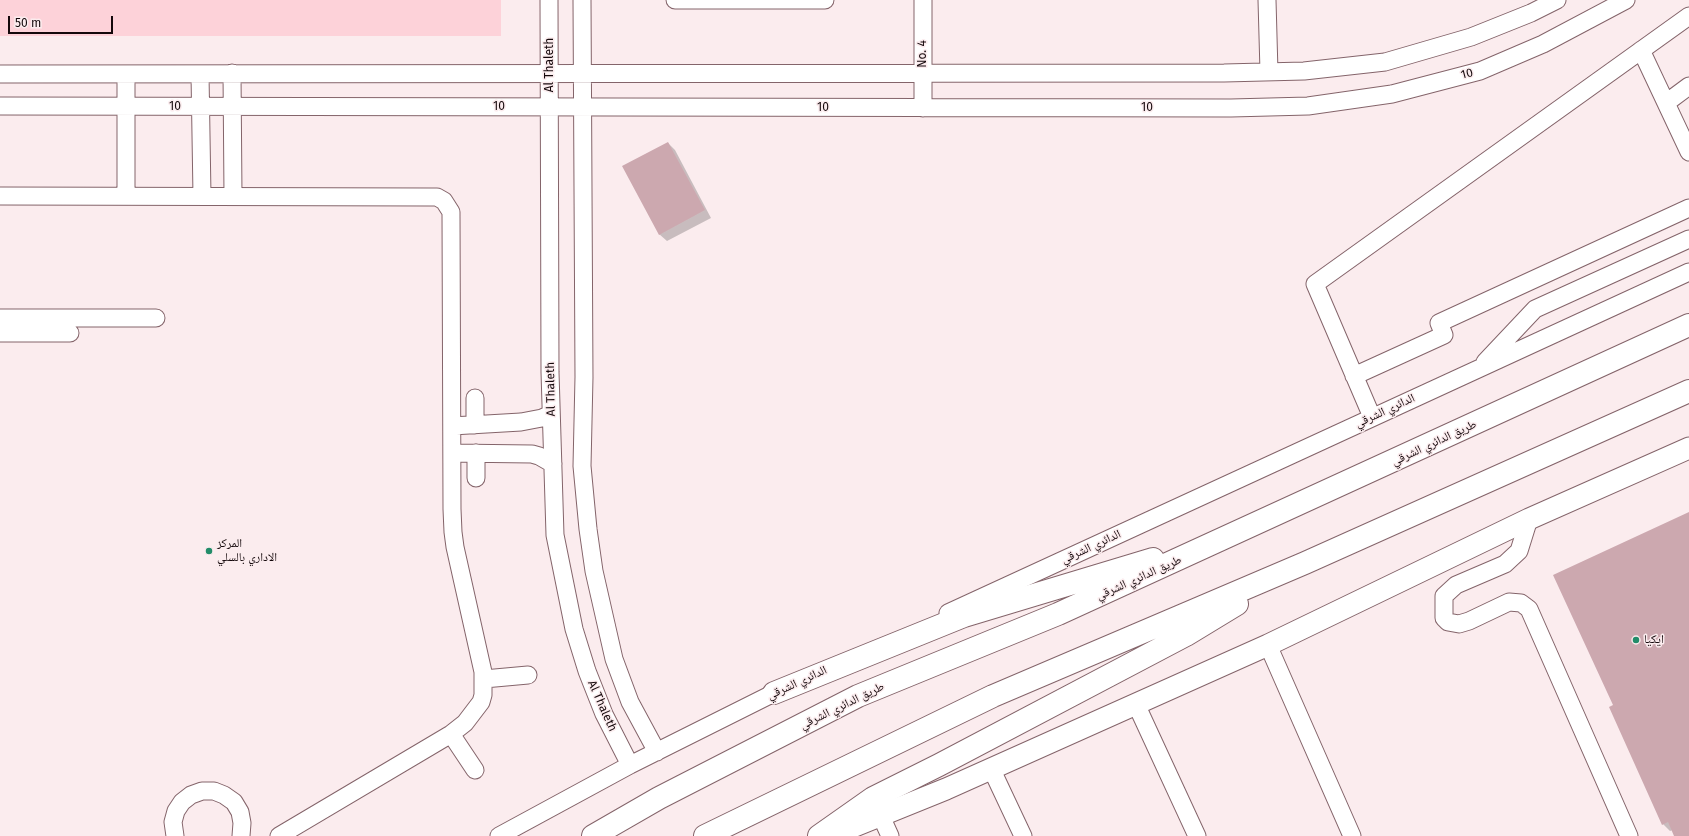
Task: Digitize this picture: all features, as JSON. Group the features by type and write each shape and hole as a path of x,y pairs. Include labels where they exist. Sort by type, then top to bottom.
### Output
{"highway":[{"name":"طريق الدائري الشرقي","path":"593,836 659,798 858,696 1058,614 1238,533 1689,325"},
{"path":"705,836 993,696 1305,563 1689,391"},
{"path":"774,693 964,616 1238,533"},
{"path":"819,836 859,824 877,807 939,765 1186,635 1305,563"}],"main road":[{"path":"877,807 946,789 1268,644 1529,519 1689,448"},
{"path":"830,836 859,824"}],"street":[{"name":"Al Thaleth","path":"549,0 552,414 555,535 574,629 587,671 604,714 630,765"},
{"path":"582,0 584,73 584,377 582,466 588,529 594,571 614,659 630,702 657,752"},
{"path":"675,0 825,0"},
{"name":"No. 4","path":"923,0 923,108"},
{"path":"1268,0 1269,72"},
{"path":"0,74 1304,71 1385,62 1470,37 1531,13 1557,0"},
{"name":"10","path":"0,106 1231,108 1308,106 1392,94 1480,71 1543,44 1626,0"},
{"path":"1372,417 1315,284 1689,16"},
{"path":"1641,50 1689,152"},
{"path":"232,73 233,196"},
{"path":"126,74 126,196"},
{"path":"200,74 202,196"},
{"path":"1666,103 1689,86"},
{"path":"0,196 437,197 447,204 451,212 452,509 455,546 484,679 483,695 481,702 465,723 451,734 279,836"},
{"path":"1354,376 1444,335 1439,324 1689,208"},
{"path":"1480,368 1535,309 1689,240"},
{"name":"الدائري الشرقي","path":"499,836 630,765 774,693 1689,272"},
{"path":"0,318 156,318"},
{"path":"0,333 70,333"},
{"path":"475,398 475,425"},
{"path":"452,426 527,421 552,414"},
{"path":"452,453 532,454 539,456 553,464"},
{"path":"476,453 476,478"},
{"path":"1529,519 1519,551 1505,564 1456,585 1444,596 1444,618 1448,622 1458,624 1469,621 1508,602 1522,603 1529,609 1629,836"},
{"path":"1268,644 1352,836"},
{"path":"484,679 528,675"},
{"path":"1136,704 1197,836"},
{"path":"451,734 475,770"},
{"path":"991,768 1023,836"},
{"path":"175,836 173,822 176,812 182,802 191,794 202,791 214,791 224,795 234,802 240,812 242,823 241,836"},
{"path":"877,807 890,836"}],"shaded area":[{"path":"0,0 501,0 501,36 0,36"}],"building":[{"path":"668,142 705,210 659,235 622,166"},
{"name":"ايكيا","path":"1689,512 1689,836 1674,836 1668,822 1662,825 1609,707 1613,705 1553,575"}],"place":[{"name":"المركز الاداري بالسلي","path":"209,551"},
{"name":"ايكيا","path":"1636,640"}]}
